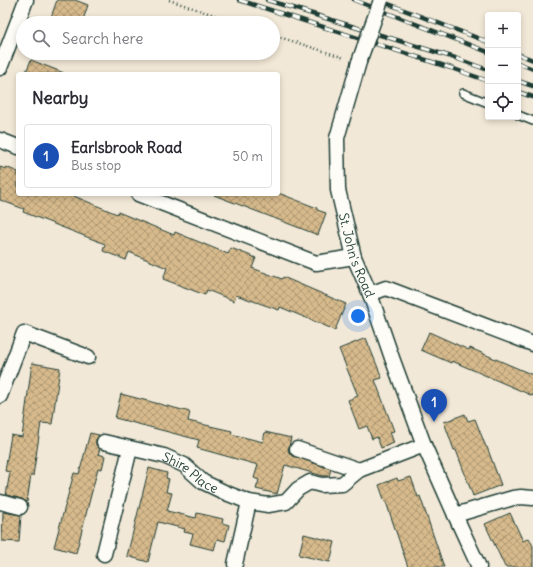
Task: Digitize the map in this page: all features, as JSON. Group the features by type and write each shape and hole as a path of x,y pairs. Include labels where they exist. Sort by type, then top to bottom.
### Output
{"street":[{"path":"20,16 26,0"},
{"name":"St. John's Road","path":"381,0 359,62 337,138 338,190 354,257 370,294 424,445 479,567"},
{"path":"0,68 16,26"},
{"path":"0,140 16,146"},
{"path":"143,196 316,263 354,257"},
{"path":"370,294 386,288 533,344"},
{"path":"0,396 24,333 88,357"},
{"name":"Shire Place","path":"104,442 164,456 184,465 203,482 226,493 249,502 268,505 286,502 298,489 310,482 321,485 342,484 358,470 424,445"},
{"path":"104,554 130,449"},
{"path":"297,449 358,470"},
{"path":"455,515 520,497 533,498"},
{"path":"0,502 20,506"},
{"path":"235,564 249,502"}],"lane":[{"path":"463,93 485,102"},
{"path":"521,116 533,121"}],"path":[{"path":"169,0 217,16"},
{"path":"280,37 359,62"}],"building":[{"path":"57,0 75,0 88,5 84,16 51,16"},
{"path":"31,60 61,72 26,72"},
{"path":"0,167 6,169 6,167 16,171 16,196 74,196 174,235 175,232 228,254 231,248 256,258 252,268 282,279 283,277 346,304 335,330 280,307 279,310 236,295 234,301 207,290 205,295 163,279 167,268 129,252 126,260 103,251 105,244 23,212 24,209 0,200"},
{"path":"281,194 326,213 318,235 217,196 280,196"},
{"path":"429,332 469,350 470,348 533,375 533,396 452,361 451,363 421,350"},
{"path":"366,338 382,378 375,380 394,431 390,432 394,443 381,448 377,437 372,439 367,426 359,429 348,400 358,396 339,349"},
{"path":"32,363 60,368 52,424 41,423 33,476 31,475 27,502 22,499 6,495 10,472 5,471 11,435 22,437"},
{"path":"121,394 190,412 188,421 232,431 231,434 263,442 265,432 291,438 288,451 291,455 331,469 329,476 323,476 285,465 277,494 256,489 259,480 254,478 258,465 197,448 199,440 115,418"},
{"path":"465,414 468,421 475,419 501,485 473,496 444,422"},
{"path":"90,433 99,435 96,440 96,445 100,449 98,454 105,456 102,469 98,468 76,553 54,547 74,473 79,474"},
{"path":"149,468 167,473 166,478 169,479 166,492 172,493 167,511 196,518 197,513 223,519 222,523 229,525 225,541 217,539 214,550 190,544 193,534 184,532 185,529 158,522 148,562 127,556"},
{"path":"411,477 418,497 420,496 444,567 408,567 379,485 397,478 398,481"},
{"path":"3,512 21,515 19,542 2,541"},
{"path":"510,513 523,541 529,538 533,546 533,567 505,567 485,524"},
{"path":"304,534 335,542 330,562 299,555"}],"railway":[{"path":"239,0 485,80"},
{"path":"267,0 455,58 485,69"},
{"path":"354,0 485,51"},
{"path":"378,0 485,41"},
{"path":"521,55 533,60"},
{"path":"521,64 533,69"},
{"path":"521,82 533,86"},
{"path":"521,93 533,97"}],"place":[{"name":"Earlsbrook Road","path":"434,422"}]}
